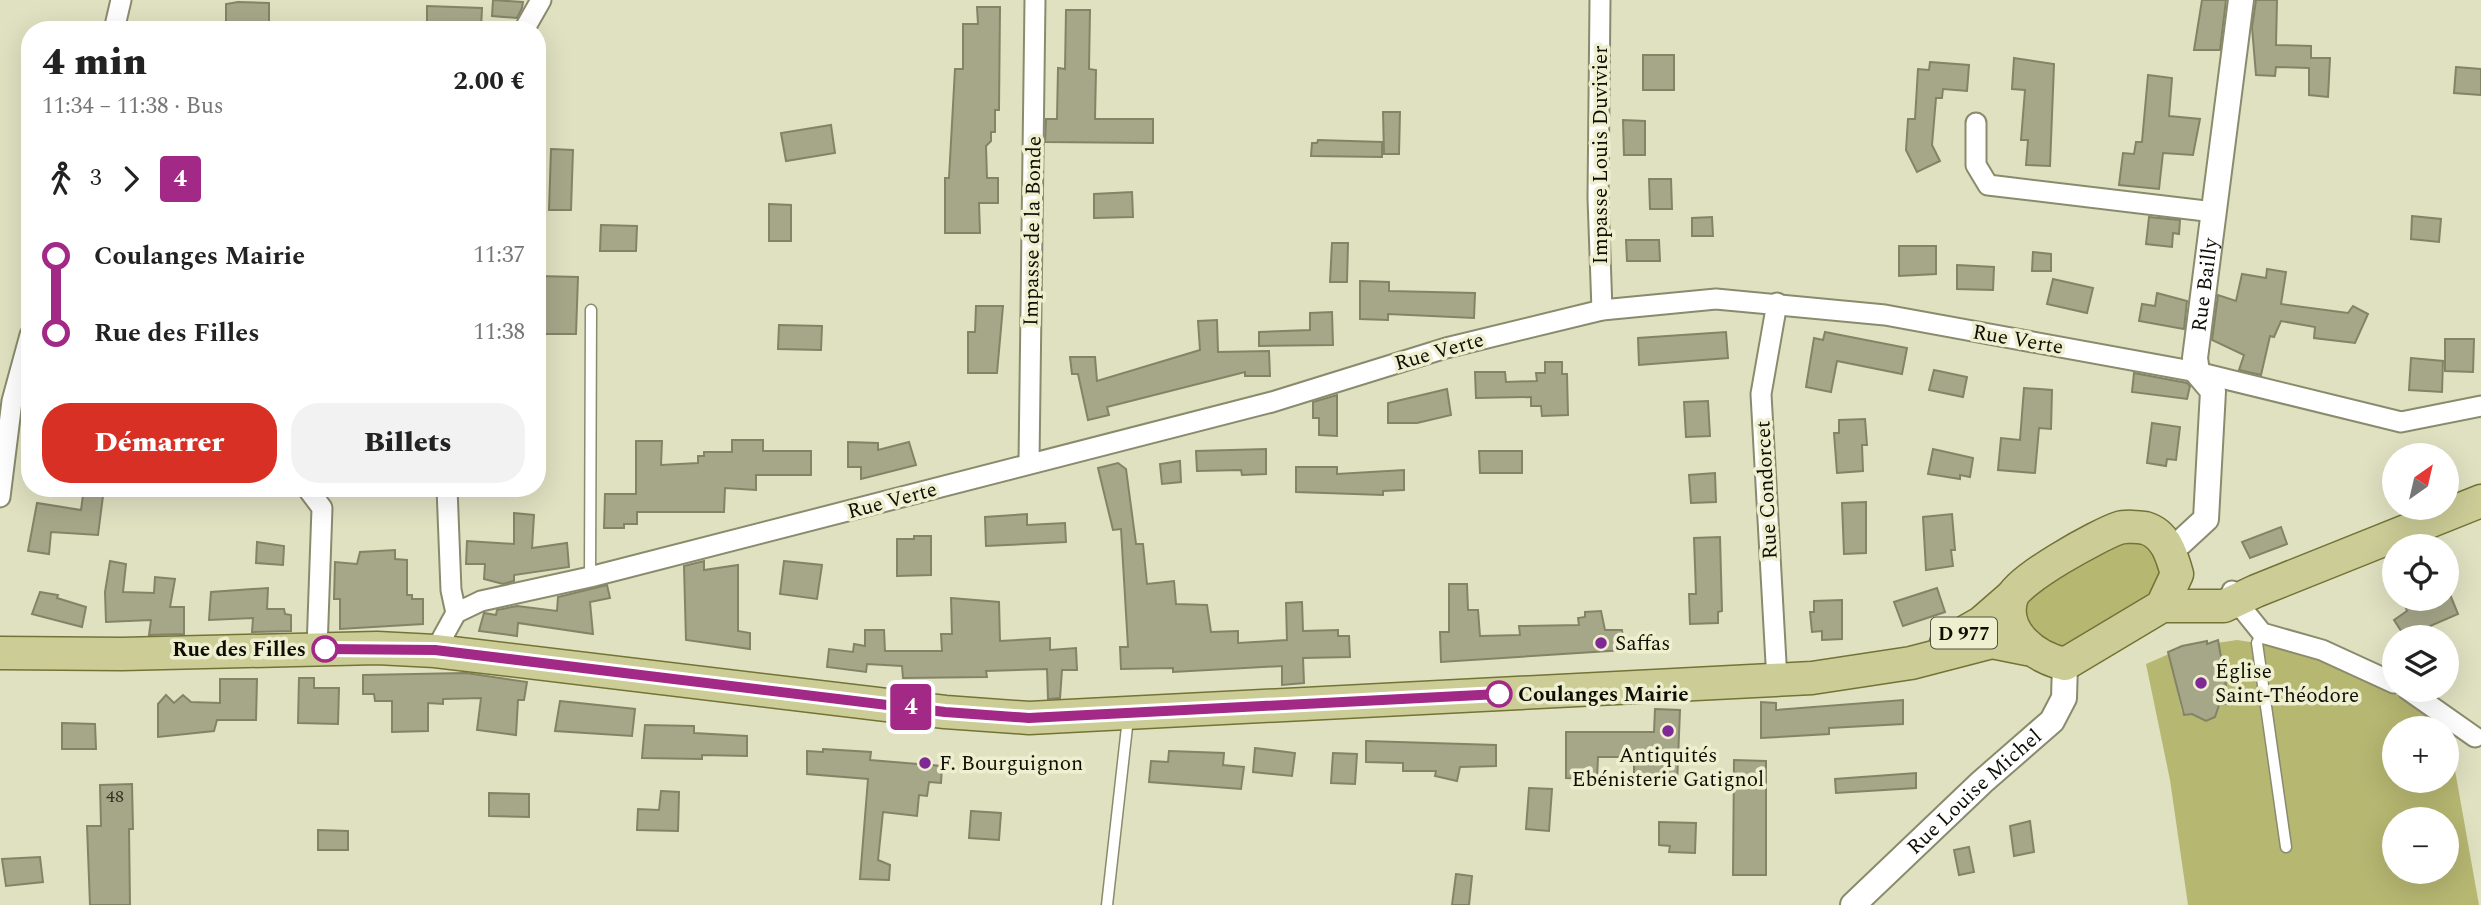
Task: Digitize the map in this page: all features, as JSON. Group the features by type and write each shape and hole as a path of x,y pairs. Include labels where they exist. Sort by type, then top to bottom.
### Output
{"main road":[{"path":"2242,595 2189,583 2147,528 2120,527 2028,577 2012,596 2012,617 2027,649 2046,660 2065,664 2162,606 2224,606 2242,595 2481,501"},
{"path":"2162,606 2173,561"},
{"name":"D 977","path":"1911,663 1981,623 2012,596"},
{"name":"D 977","path":"0,653 435,650 945,712 1029,718 1779,678 1863,672 1911,663 1992,642 2027,649"}],"street":[{"path":"116,21 121,0"},
{"path":"529,21 541,0"},
{"name":"Impasse de la Bonde","path":"1029,463 1035,0"},
{"name":"Impasse Louis Duvivier","path":"1600,0 1598,198 1602,310"},
{"name":"Rue Bailly","path":"2173,561 2180,543 2206,519 2213,391 2197,372 2195,358 2241,0"},
{"path":"1976,123 1976,165 1989,185 2214,212"},
{"name":"Rue Verte","path":"456,613 481,601 590,578 1272,402 1446,348 1602,310 1716,299 1777,303 1885,315 2197,372 2400,422 2481,406"},
{"name":"Rue Condorcet","path":"1777,303 1761,394 1779,678"},
{"path":"0,497 12,401 21,368"},
{"path":"314,497 322,508 317,649"},
{"path":"435,650 456,613 451,590 447,497"},
{"path":"2242,595 2262,632 2322,650 2382,678"},
{"name":"Rue Louise Michel","path":"1853,905 1982,782 2052,721 2064,698 2065,664"},
{"path":"2425,702 2475,737"}],"lane":[{"path":"590,578 591,310"},
{"path":"2262,632 2257,643 2286,846"},
{"path":"1107,905 1128,714"}],"green space":[{"path":"2119,539 2141,543 2155,556 2163,570 2157,591 2066,646 2056,647 2033,637 2024,610 2033,591"},
{"path":"2237,640 2313,652 2382,686 2382,702 2409,702 2428,713 2431,716 2382,716 2382,793 2459,793 2479,905 2188,905 2170,780 2146,664 2169,654 2182,713 2197,713 2199,718 2207,721 2214,717 2219,705 2229,703 2217,643"}],"building":[{"path":"493,0 523,2 522,8 517,18 492,16"},
{"path":"2202,0 2226,0 2220,50 2194,50"},
{"path":"2256,0 2277,0 2276,45 2311,46 2311,58 2330,58 2328,97 2309,95 2309,68 2276,67 2275,76 2256,75 2252,27"},
{"path":"269,3 269,21 226,21 226,4"},
{"path":"427,6 482,8 481,21 427,21"},
{"path":"977,7 1000,7 999,110 995,110 995,132 991,132 991,141 986,146 987,178 998,178 998,203 979,203 980,233 945,233 945,178 949,178 955,69 963,69 963,24 978,24"},
{"path":"1066,10 1090,10 1089,69 1096,70 1095,119 1153,119 1153,143 1045,142 1046,119 1057,119 1058,68 1065,69"},
{"path":"1643,55 1674,55 1674,90 1643,90"},
{"path":"2014,58 2054,64 2050,166 2026,165 2028,140 2021,140 2025,90 2012,89"},
{"path":"1930,62 1969,65 1967,91 1943,89 1942,98 1936,98 1932,145 1940,161 1917,172 1906,150 1908,119 1915,119 1918,69 1929,70"},
{"path":"2456,67 2481,69 2481,95 2454,93"},
{"path":"2148,75 2172,78 2169,116 2200,119 2193,155 2163,153 2159,189 2119,185 2123,153 2134,154 2136,142 2142,142"},
{"path":"1383,112 1400,112 1399,154 1384,154"},
{"path":"1623,120 1645,121 1645,155 1624,155"},
{"path":"831,125 835,153 786,161 781,133"},
{"path":"1318,140 1382,142 1382,157 1311,156 1312,143 1317,143"},
{"path":"551,149 573,150 571,210 549,210"},
{"path":"1649,179 1671,179 1672,209 1650,209"},
{"path":"1132,192 1133,217 1094,218 1094,194"},
{"path":"769,204 791,205 791,241 769,241"},
{"path":"2412,216 2441,219 2439,242 2411,239"},
{"path":"1712,217 1713,236 1692,236 1692,218"},
{"path":"2149,217 2180,220 2179,234 2173,233 2172,247 2146,244"},
{"path":"601,225 637,226 636,251 600,251"},
{"path":"1626,240 1659,240 1660,261 1627,261"},
{"path":"1332,243 1348,243 1347,282 1330,282"},
{"path":"1899,246 1936,246 1936,274 1899,276"},
{"path":"2033,252 2051,254 2051,271 2032,271"},
{"path":"1957,265 1994,267 1993,290 1957,289"},
{"path":"2267,269 2286,272 2281,304 2348,313 2353,306 2368,314 2355,343 2314,338 2315,327 2281,321 2274,337 2270,336 2261,375 2239,370 2244,355 2212,340 2218,295 2236,301 2242,274 2266,278"},
{"path":"546,276 578,277 576,334 546,334"},
{"path":"2053,279 2093,288 2087,313 2047,304"},
{"path":"1360,281 1389,282 1389,291 1475,293 1474,318 1388,314 1388,320 1360,319"},
{"path":"2157,293 2187,301 2184,329 2139,321 2142,304 2155,306"},
{"path":"976,306 1003,306 997,373 968,373 968,332 975,332"},
{"path":"1332,312 1333,345 1259,346 1259,332 1310,330 1310,313"},
{"path":"1217,320 1218,352 1269,351 1270,376 1245,376 1245,372 1107,407 1109,415 1088,420 1078,374 1072,374 1070,357 1095,357 1097,381 1200,350 1198,321"},
{"path":"779,325 822,326 821,350 778,349"},
{"path":"1726,332 1728,358 1639,365 1638,338"},
{"path":"1825,332 1907,348 1902,374 1837,361 1831,392 1806,387 1814,338 1823,340"},
{"path":"2445,339 2474,339 2473,372 2445,371"},
{"path":"2411,358 2443,361 2442,392 2409,390"},
{"path":"1545,362 1562,362 1562,374 1567,374 1568,415 1542,416 1541,406 1531,406 1531,397 1476,398 1475,372 1505,372 1506,382 1537,381 1536,373 1545,373"},
{"path":"1934,370 1967,377 1963,397 1929,390"},
{"path":"2134,373 2187,383 2190,386 2187,399 2132,392"},
{"path":"2024,388 2052,390 2051,429 2039,428 2035,473 1998,470 2001,438 2020,440"},
{"path":"1447,389 1451,415 1417,423 1388,423 1388,403"},
{"path":"1337,395 1337,436 1319,435 1319,418 1313,418 1313,402"},
{"path":"1708,401 1710,436 1686,437 1684,402"},
{"path":"1865,419 1867,445 1862,445 1863,471 1837,473 1834,433 1839,433 1839,420"},
{"path":"2152,423 2180,427 2176,460 2167,459 2166,466 2147,463"},
{"path":"732,440 763,440 763,451 811,451 811,475 756,475 756,490 725,488 724,512 637,512 637,524 624,524 624,528 604,528 605,494 636,494 636,441 662,441 661,465 698,463 698,456 704,456 704,452 732,452"},
{"path":"848,442 878,443 878,450 909,442 916,465 861,479 861,467 848,467"},
{"path":"1266,449 1266,474 1242,475 1241,470 1197,471 1196,451"},
{"path":"1933,449 1973,458 1970,477 1960,475 1960,479 1928,474"},
{"path":"1479,451 1522,451 1522,473 1480,473"},
{"path":"1180,461 1181,482 1162,484 1160,464"},
{"path":"1118,463 1126,469 1136,544 1143,544 1147,584 1174,581 1176,604 1207,605 1211,632 1238,631 1238,643 1287,640 1286,603 1302,602 1303,631 1338,630 1338,636 1349,636 1350,657 1303,658 1304,683 1282,685 1282,666 1173,672 1173,668 1121,669 1120,647 1128,647 1121,529 1113,530 1098,468"},
{"path":"1296,467 1337,467 1337,474 1404,470 1404,490 1383,491 1383,495 1296,492"},
{"path":"1715,473 1716,502 1691,503 1689,475"},
{"path":"83,497 103,497 98,535 51,532 49,554 28,551 37,503 81,510"},
{"path":"1866,502 1866,553 1844,554 1842,503"},
{"path":"514,513 534,515 532,548 567,543 569,567 514,575 514,581 503,584 484,579 485,564 466,564 467,541 514,544"},
{"path":"1027,514 1027,525 1065,523 1066,542 986,546 985,517"},
{"path":"1952,514 1955,550 1951,550 1953,566 1926,570 1923,517"},
{"path":"2281,527 2287,544 2250,558 2242,542"},
{"path":"914,536 931,536 931,575 897,576 897,539 914,539"},
{"path":"1720,537 1722,611 1718,612 1718,623 1690,624 1689,594 1696,594 1694,538"},
{"path":"257,542 284,546 283,565 256,563"},
{"path":"395,550 395,559 407,560 407,595 412,595 412,599 423,599 423,624 340,629 340,599 334,599 335,562 357,564 360,552"},
{"path":"110,561 126,564 123,592 154,593 155,577 175,579 170,607 184,607 184,634 149,635 151,620 106,622 105,592"},
{"path":"704,561 704,570 738,565 738,631 750,633 750,649 686,640 684,566"},
{"path":"784,561 822,565 817,599 780,594"},
{"path":"1449,584 1467,584 1468,610 1478,610 1480,636 1520,635 1519,626 1579,625 1578,618 1585,617 1585,612 1601,611 1605,630 1622,630 1624,650 1441,662 1440,632 1449,632"},
{"path":"607,585 610,598 590,602 593,634 518,623 517,636 479,631 484,613 496,615 497,610 517,606 557,611 558,597"},
{"path":"268,588 267,609 284,609 285,614 291,615 291,631 252,632 253,618 209,620 211,592"},
{"path":"1937,588 1945,612 1903,626 1894,602"},
{"path":"40,592 58,595 57,598 86,607 82,627 32,614"},
{"path":"951,598 999,602 1000,641 1050,638 1050,650 1076,648 1077,670 1062,670 1060,698 1048,699 1047,669 986,671 987,677 903,678 902,666 867,664 866,672 827,667 829,649 853,652 854,644 865,646 865,630 884,630 885,651 942,651 941,634 952,634"},
{"path":"1842,600 1842,639 1822,640 1822,631 1812,632 1810,612 1814,612 1814,601"},
{"path":"2407,611 2457,611 2458,614 2432,625 2397,625 2394,620"},
{"name":"Église Saint-Théodore","path":"2218,640 2229,703 2219,705 2215,717 2206,721 2192,714 2184,715 2168,652 2182,646 2207,641 2207,644"},
{"path":"466,673 527,682 524,700 518,700 516,735 477,730 481,698 443,699 443,704 428,703 428,731 392,732 392,701 375,701 374,694 363,694 363,675"},
{"path":"299,678 314,678 314,688 339,688 338,724 298,723"},
{"path":"220,679 257,679 256,720 217,720 214,731 158,737 158,704 166,695 174,703 183,695 191,702 220,703"},
{"path":"1903,700 1903,724 1829,728 1829,734 1761,738 1761,702 1776,703 1776,710"},
{"path":"560,701 635,709 632,736 555,731"},
{"path":"1655,709 1680,710 1677,785 1634,783 1634,757 1598,757 1597,779 1566,778 1566,732 1654,732"},
{"path":"62,723 95,724 96,749 62,749"},
{"path":"645,725 694,726 694,733 747,736 747,756 702,755 702,759 642,758"},
{"path":"1366,741 1496,745 1496,766 1460,767 1457,781 1435,776 1436,771 1403,771 1403,763 1366,762"},
{"path":"1255,748 1295,753 1292,776 1253,772"},
{"path":"823,749 871,752 870,760 942,766 941,783 929,782 927,796 919,795 917,816 883,812 878,860 890,865 889,880 860,879 868,779 807,774 807,751 823,752"},
{"path":"1169,751 1224,753 1223,765 1244,767 1241,789 1149,782 1151,761 1168,762"},
{"path":"1333,753 1357,754 1355,784 1331,783"},
{"path":"1734,760 1766,761 1766,875 1733,875"},
{"path":"1916,773 1916,788 1836,793 1835,779"},
{"path":"132,784 133,829 129,829 130,905 90,905 87,826 101,826 100,785"},
{"path":"1529,788 1552,789 1549,831 1526,829"},
{"path":"661,791 679,792 678,831 637,830 638,809 659,810"},
{"path":"489,793 529,794 529,817 489,816"},
{"path":"971,811 1001,813 999,840 969,838"},
{"path":"2030,821 2034,852 2014,856 2010,826"},
{"path":"1659,822 1696,823 1695,853 1669,852 1670,846 1659,845"},
{"path":"318,830 348,831 348,850 318,850"},
{"path":"1969,847 1974,872 1959,875 1954,850"},
{"path":"40,857 43,882 6,886 2,859"},
{"path":"1456,874 1472,876 1469,905 1452,905"}],"bus line":[{"name":"4","path":"325,649 435,650 945,712 1029,718 1499,694"}],"place":[{"name":"Saffas","path":"1601,643"},
{"name":"Rue des Filles","path":"325,649"},
{"name":"Église Saint-Théodore","path":"2201,683"},
{"name":"Coulanges Mairie","path":"1499,694"},
{"name":"Antiquités Ebénisterie Gatignol","path":"1668,731"},
{"name":"F. Bourguignon","path":"925,763"}]}
